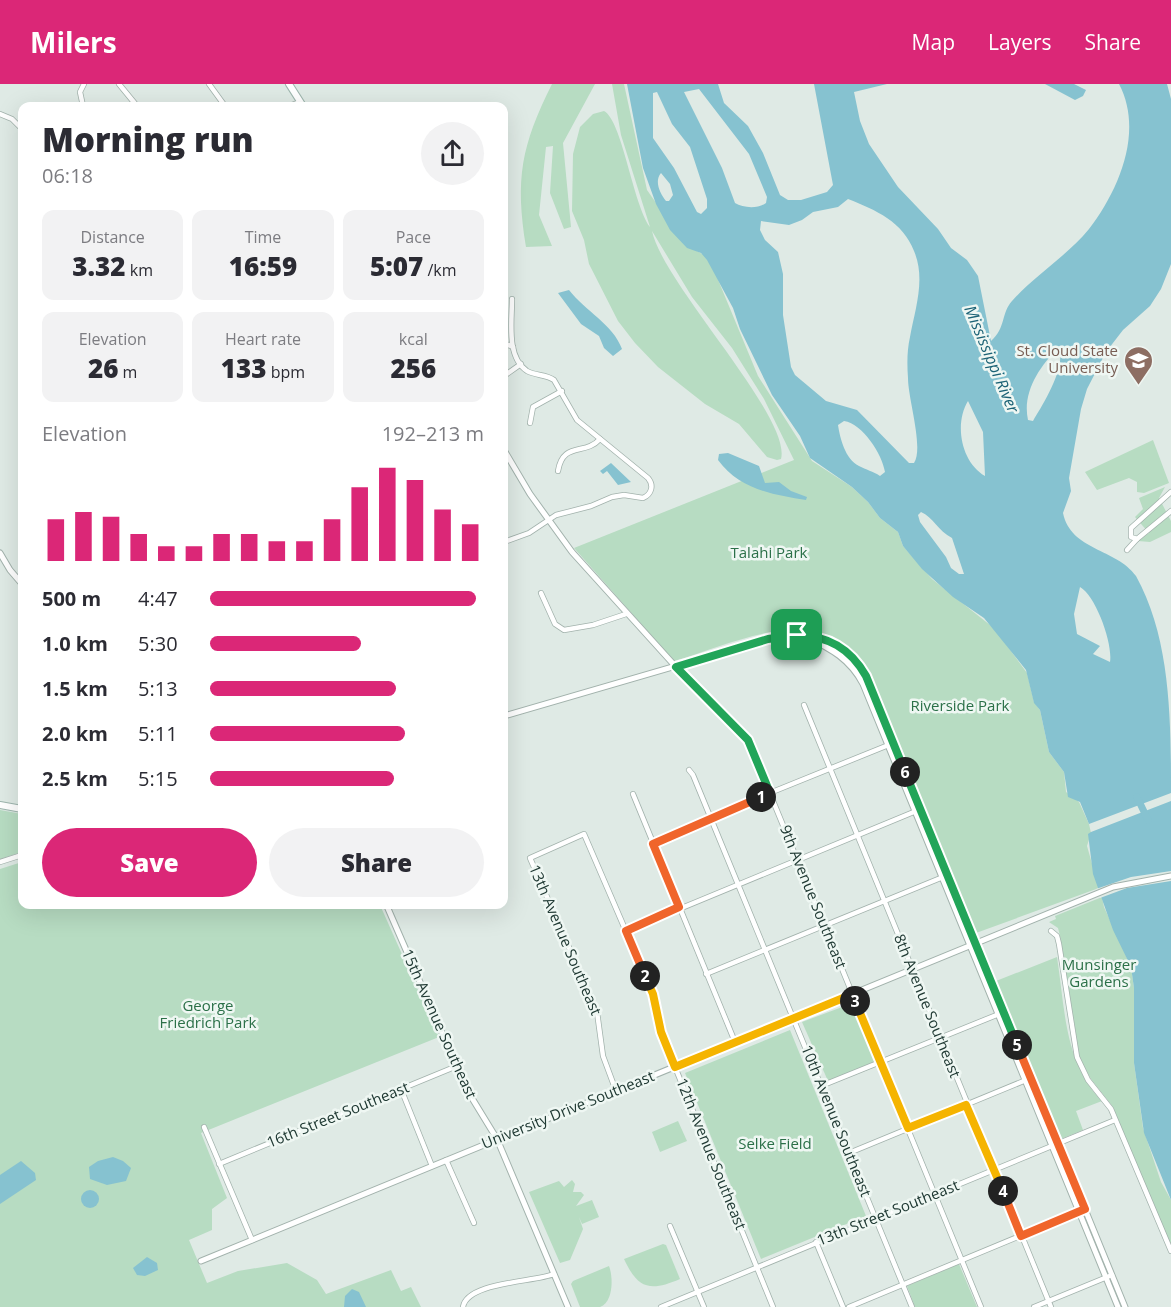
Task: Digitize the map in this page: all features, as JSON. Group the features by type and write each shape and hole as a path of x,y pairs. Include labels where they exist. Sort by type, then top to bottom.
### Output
{"main road":[{"path":"289,84 301,102"},
{"path":"0,805 18,808"}],"street":[{"path":"82,102 80,92 84,84"},
{"path":"119,84 134,102"},
{"path":"209,84 222,102"},
{"path":"0,114 12,119 18,125"},
{"path":"508,541 529,533 548,520 566,512 591,507 612,496 624,495 640,499 650,492 651,483 648,478 574,416 554,380 529,371 520,364 513,347 512,299"},
{"path":"508,345 513,347"},
{"path":"508,373 520,364"},
{"path":"530,423 530,413 533,407 562,392"},
{"path":"558,471 560,460 565,454 592,445 600,439"},
{"name":"9th Avenue Southeast","path":"508,456 548,520 572,552 626,614 748,740 981,1307"},
{"path":"1137,539 1131,537 1131,528 1171,492"},
{"path":"1127,550 1171,511"},
{"path":"0,553 18,579"},
{"path":"541,593 555,624 564,630 593,626 626,614"},
{"path":"508,715 768,639 803,635 834,650 855,670 948,875 1058,1143 1082,1211"},
{"name":"8th Avenue Southeast","path":"804,705 966,1105 1051,1307"},
{"path":"653,844 770,793 890,745"},
{"name":"10th Avenue Southeast","path":"689,770 794,1017 912,1307"},
{"path":"633,794 735,1042"},
{"path":"626,931 679,907 918,810"},
{"path":"918,810 941,878 1051,1146 1125,1307"},
{"name":"12th Avenue Southeast","path":"530,858 584,834 653,994 661,1032 773,1307"},
{"path":"0,862 18,856"},
{"name":"13th Avenue Southeast","path":"530,858 597,1012 603,1056 616,1091"},
{"path":"706,974 948,875"},
{"name":"University Drive Southeast","path":"201,1261 1053,911 1124,883 1171,876"},
{"name":"15th Avenue Southeast","path":"388,909 457,1066 475,1104 497,1139 568,1307"},
{"path":"1051,931 1057,936 1059,944 1077,1057 1088,1080 1107,1102 1116,1120 1171,1251"},
{"path":"821,1086 1004,1012"},
{"name":"16th Street Southeast","path":"219,1164 457,1066"},
{"path":"849,1153 1031,1078"},
{"path":"401,1089 432,1166"},
{"name":"13th Street Southeast","path":"661,1307 1116,1120"},
{"path":"204,1126 252,1240"},
{"path":"446,1160 474,1223"},
{"path":"849,1307 1082,1211"},
{"path":"670,1226 704,1307"},
{"path":"816,1242 843,1307"},
{"path":"463,1307 468,1298 506,1282 536,1280 554,1274"},
{"path":"1034,1307 1109,1276"},
{"path":"1109,1276 1118,1307"}],"green space":[{"path":"552,84 595,84 563,143 571,227 564,229 550,193 553,146 546,147 539,215 552,246 526,247 521,202 523,163 533,126"},
{"path":"612,84 624,84 647,190 685,244 709,258 758,376 812,461 852,487 868,502 880,518 898,532 903,546 932,579 995,629 1027,673 1034,702 1040,710 1049,752 1064,772 1066,792 1079,802 1089,824 1091,833 1087,846 1099,888 976,933 875,685 856,657 835,639 811,631 785,630 758,635 674,661 574,548 794,460 764,399 732,348 692,297 652,231 661,254 678,283 748,382 767,413 779,439 781,459 767,457 739,424 705,404 658,367 618,321 589,264 584,240 572,211 573,154 580,127 593,114 604,111 610,118 622,146 638,200 650,227 621,135"},
{"path":"1153,440 1169,483 1144,493 1137,492 1137,482 1129,478 1097,490 1085,472"},
{"path":"1165,487 1159,498 1171,521 1171,532 1150,542 1138,541 1149,533 1135,517 1143,509 1139,498"},
{"path":"0,810 18,813 18,853 0,859"},
{"name":"George Friedrich Park","path":"18,863 18,909 382,909 439,1037 201,1133 227,1198 212,1209 212,1230 189,1240 207,1283 238,1271 287,1263 317,1280 326,1294 391,1270 401,1291 411,1287 421,1307 0,1307 0,869"},
{"name":"Munsinger Gardens","path":"1102,897 1104,907 1131,967 1134,988 1134,1063 1143,1128 1161,1182 1171,1200 1171,1247 1113,1107 1091,1079 1080,1059 1060,936 1058,928 1049,922 1056,919 1055,916"},
{"path":"1057,957 1068,1034 1073,1052 1089,1086 1102,1101 1076,1111 1083,1130 1061,1139 996,981"},
{"path":"853,1003 876,1061 828,1081 802,1022"},
{"name":"Selke Field","path":"790,1030 866,1216 761,1259 685,1073"},
{"path":"678,1121 687,1141 660,1152 652,1132"},
{"path":"572,1180 575,1184 573,1192 581,1192 584,1195 576,1206 592,1200 599,1217 582,1224 579,1217 583,1229 570,1260 560,1263 529,1192 559,1181 564,1187"},
{"path":"663,1244 666,1245 680,1279 661,1286 646,1285 640,1282 634,1277 624,1259"},
{"path":"959,1264 977,1307 915,1307 907,1286"},
{"path":"609,1266 612,1282 608,1300 600,1307 580,1307 571,1284 573,1281"}],"water":[{"path":"627,84 718,84 724,103 748,126 763,153 780,195 788,200 801,200 827,192 833,185 814,84 887,84 854,92 860,121 869,144 898,187 938,229 951,248 967,260 978,276 991,341 999,331 1006,310 1012,301 1080,239 1100,214 1110,196 1125,160 1128,140 1129,121 1126,102 1119,84 1167,84 1171,99 1171,264 1161,289 1150,306 1123,330 1106,352 1087,389 1081,409 1069,478 1071,491 1063,513 1075,535 1117,560 1136,576 1148,600 1156,626 1167,681 1171,793 1089,824 1080,802 1068,797 1064,772 1049,752 1040,710 1034,703 1026,670 984,618 953,597 922,569 903,546 898,532 880,518 868,502 852,487 810,458 800,436 772,395 740,329 733,308 707,260 701,253 687,248 670,230 656,204 643,168","holes":["699,89 749,154 767,197 766,203 750,207 735,203 722,168 684,92","657,92 672,124 690,147 707,199 707,208 701,214 697,212 674,168 653,138 653,93","661,173 670,184 673,195 669,201 666,201 662,195 658,180","848,199 869,208 896,225 914,251 919,283 907,362 917,446 914,463 909,463 857,410 826,401 795,375 791,367 783,315 783,274 778,252 765,240 760,230 761,221 789,225 813,212 838,207","1058,348 1060,364 1053,385 1033,421 1028,420 1027,400 1044,363","968,401 983,432 985,476 970,462 965,452 961,420","844,421 851,423 865,434 876,449 885,472 880,476 854,463 844,448 838,425","921,512 952,538 964,574 959,574 951,568 946,557 920,522 918,515","1080,587 1092,600 1102,621 1109,644 1110,662 1093,654 1100,646 1077,634 1074,614"]},
{"path":"1045,84 1074,84 1086,90 1083,96 1075,100"},
{"path":"569,290 618,340 622,349 613,356 604,348 599,336 581,324 558,293"},
{"path":"728,453 759,466 765,483 779,482 791,491 807,497 806,500 769,493 736,478 718,460 719,454"},
{"path":"611,463 631,482 618,485 607,471 603,474 600,471"},
{"path":"1171,801 1171,1200 1144,1133 1134,1063 1134,988 1131,967 1113,930 1093,874 1088,834"},
{"path":"113,1157 123,1161 131,1168 126,1181 107,1185 90,1179 89,1167 98,1161"},
{"path":"21,1161 35,1173 36,1180 0,1204 0,1175"},
{"path":"90,1190 96,1193 99,1199 96,1205 90,1208 84,1205 81,1199 84,1193"},
{"path":"147,1257 157,1263 158,1270 145,1276 137,1275 133,1268"},
{"path":"352,1289 359,1292 366,1307 344,1307 345,1296"}],"pier":[{"path":"1171,871 1171,881 1127,888 1100,898 1096,889 1131,877"}],"waterway":[{"name":"Mississippi River","path":"1137,797 1148,820"}],"place":[{"name":"St. Cloud State University","path":"1139,386"}],"route":[{"path":"797,635 818,636 831,640 852,656 866,676 1085,1209 1021,1236 966,1105 908,1128 853,994 675,1067 661,1032 653,994 626,931 679,907 653,844 770,793 748,740 676,667 779,636 797,635"}],"park label":[{"name":"Talahi Park","path":"769,553"},
{"name":"Riverside Park","path":"960,706"}]}
